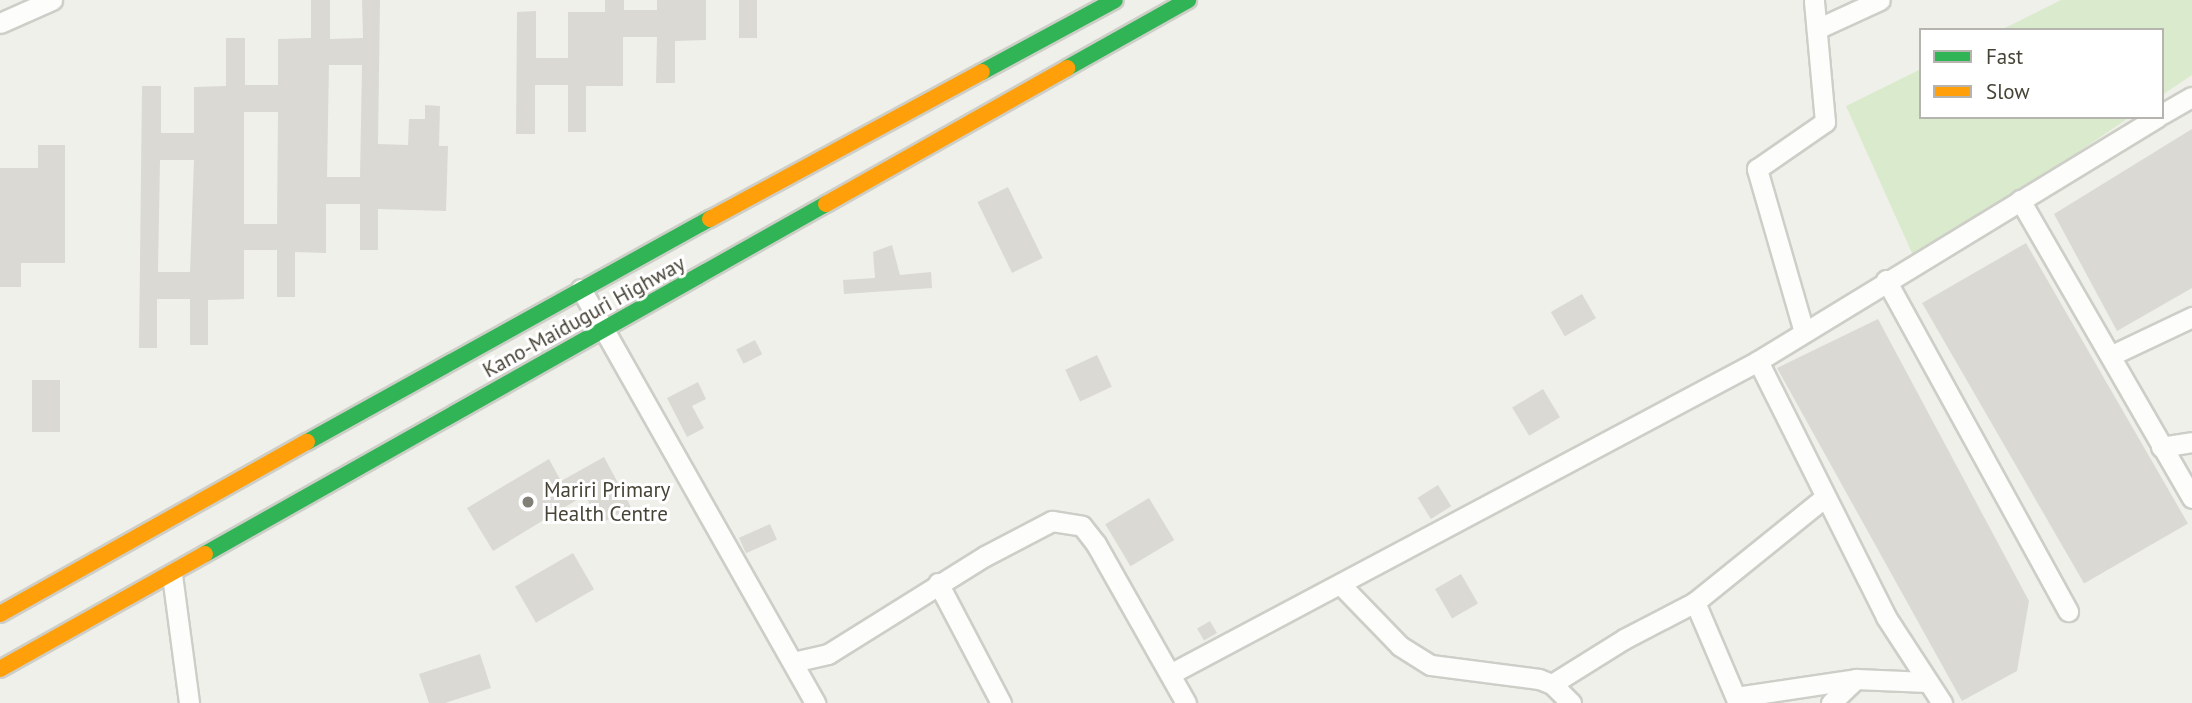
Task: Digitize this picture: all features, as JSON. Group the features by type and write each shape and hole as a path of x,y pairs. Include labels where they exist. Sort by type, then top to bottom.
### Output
{"highway":[{"name":"Kano-Maiduguri Highway","path":"0,669 172,575 1188,0"},
{"name":"Kano-Maiduguri Highway","path":"0,614 581,289 1108,2"}],"street":[{"path":"0,23 52,0"},
{"path":"1804,332 1757,169 1825,121 1814,0"},
{"path":"1817,29 1880,0"},
{"path":"2164,113 2192,97"},
{"path":"1170,674 1758,361 1886,279 2154,119"},
{"path":"2020,200 2112,355 2161,447 2192,498"},
{"path":"1886,279 2068,611"},
{"path":"581,289 816,703"},
{"path":"2112,355 2192,317"},
{"path":"1758,361 1885,617 1941,703"},
{"path":"2161,447 2192,442"},
{"path":"1552,684 1624,639 1695,602 1825,497"},
{"path":"793,662 828,654 938,583 1052,521 1082,526 1186,703"},
{"path":"172,575 189,703"},
{"path":"938,583 1001,703"},
{"path":"1340,584 1400,646 1431,665 1552,684 1569,702"},
{"path":"1695,602 1737,700 1856,679 1927,682"},
{"path":"1831,703 1856,679"}],"green space":[{"path":"2061,0 2192,0 2192,75 2164,94 2164,28 2005,28"},
{"path":"1919,70 1919,119 2127,119 1916,262 1846,106"}],"building":[{"path":"311,0 330,0 330,39 363,38 362,0 380,0 378,144 408,145 409,119 425,119 425,105 440,106 439,146 448,146 446,211 378,209 378,250 360,250 360,204 326,204 326,253 295,252 295,297 277,297 277,250 244,250 244,299 208,300 208,345 190,345 190,299 157,299 157,348 139,348 142,86 161,86 161,133 194,133 194,87 226,86 226,38 245,38 245,85 278,85 278,39 311,38","holes":["329,65 362,65 360,177 327,177","244,112 278,112 277,224 244,224","160,160 194,160 190,272 158,272"]},
{"path":"605,0 624,0 624,10 657,10 657,0 706,0 706,40 675,41 675,83 656,83 657,37 623,37 623,86 586,86 586,132 568,132 568,85 535,85 535,134 516,134 517,12 536,11 536,58 568,58 568,12 605,12"},
{"path":"739,0 757,0 757,38 739,38"},
{"path":"2192,129 2192,288 2117,331 2054,214"},
{"path":"38,145 65,145 65,263 21,263 21,287 0,287 0,168 38,168"},
{"path":"1008,187 1043,258 1012,273 977,202"},
{"path":"2026,243 2188,524 2084,584 1922,303"},
{"path":"892,245 900,275 931,272 932,288 844,294 843,280 875,278 873,252"},
{"path":"1582,294 1596,318 1565,336 1551,312"},
{"path":"1878,319 2029,601 2017,671 1962,701 1777,368"},
{"path":"755,340 762,354 744,364 736,350"},
{"path":"1097,355 1112,387 1080,402 1065,370"},
{"path":"32,380 60,380 60,432 32,432"},
{"path":"698,382 706,399 692,406 704,428 687,437 667,398"},
{"path":"1543,389 1560,417 1529,436 1512,408"},
{"path":"604,457 631,507 600,524 585,495 493,551 467,508 549,459 561,481"},
{"path":"1438,485 1451,506 1431,519 1418,498"},
{"path":"1149,498 1174,540 1131,566 1105,524"},
{"path":"770,524 777,540 746,553 739,538"},
{"path":"573,553 594,589 536,623 515,586"},
{"path":"1461,574 1478,603 1452,618 1435,589"},
{"path":"1210,621 1217,633 1204,641 1197,628"},
{"path":"480,654 491,688 445,703 429,703 419,674"}],"traffic: fast":[{"path":"982,72 1115,0"},
{"path":"1067,68 1188,0"},
{"path":"205,554 826,204"},
{"path":"307,442 710,219"}],"traffic: slow":[{"path":"826,204 1067,68"},
{"path":"710,219 982,72"},
{"path":"0,614 307,442"},
{"path":"0,669 205,554"}],"place":[{"name":"Mariri Primary Health Centre","path":"528,502"}]}
